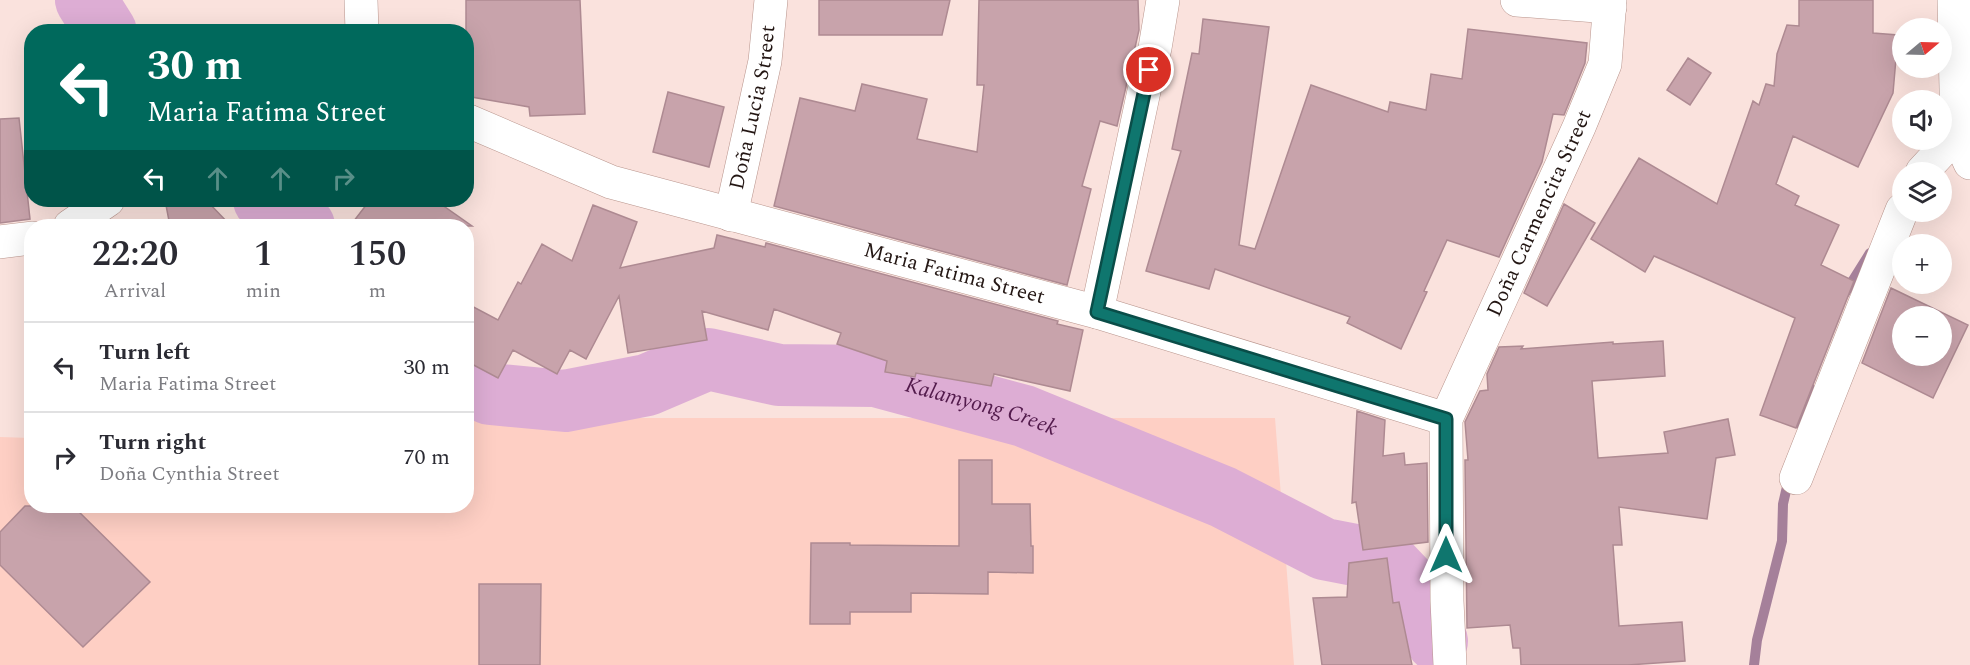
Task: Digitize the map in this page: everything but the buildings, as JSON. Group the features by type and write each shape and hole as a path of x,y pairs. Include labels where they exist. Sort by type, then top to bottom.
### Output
{"street":[{"path":"361,0 362,24"},
{"name":"Doña Lucia Street","path":"731,214 765,61 771,0"},
{"path":"1097,312 1141,103 1155,48 1163,0"},
{"path":"1518,0 1610,4"},
{"path":"1940,162 1964,149 1954,0"},
{"name":"Doña Carmencita Street","path":"1446,419 1579,127 1605,64 1610,4"},
{"name":"Maria Fatima Street","path":"474,123 611,182 1097,312 1446,419"},
{"path":"80,219 98,207"},
{"path":"1796,478 1897,222"},
{"path":"0,242 24,239"},
{"path":"1446,419 1447,601 1450,665"}],"shaded area":[{"path":"1275,418 1294,665 0,665 0,437 24,438 24,513 474,513 474,419"}],"waterway":[{"name":"Kalamyong Creek","path":"86,0 101,24"},
{"name":"Kalamyong Creek","path":"275,207 293,219"},
{"path":"1845,293 1870,253"},
{"name":"Kalamyong Creek","path":"474,387 490,394 565,401 647,385 708,359 779,375 876,376 1024,416 1223,497 1324,549 1386,561 1406,582 1437,641"},
{"path":"1801,425 1810,388"},
{"path":"1754,665 1757,640 1782,541 1783,504 1789,478"}],"route":[{"path":"1149,70 1097,312 1446,419 1446,555"}]}
